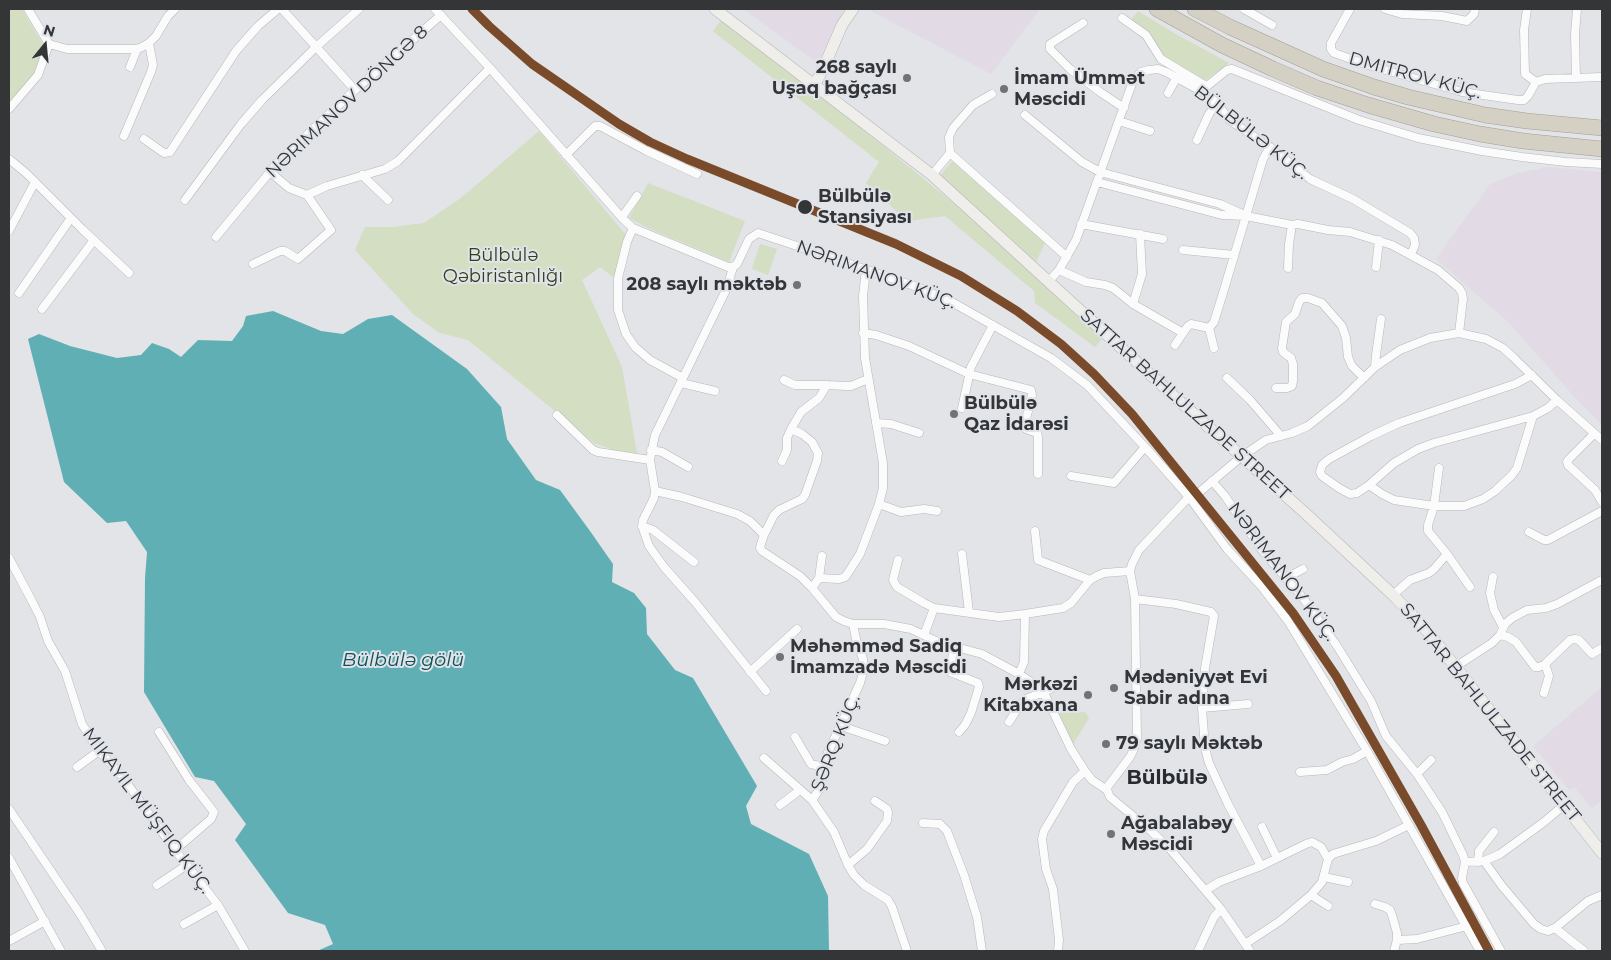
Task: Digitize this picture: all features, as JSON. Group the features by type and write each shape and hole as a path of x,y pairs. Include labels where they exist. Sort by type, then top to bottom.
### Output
{"highway":[{"path":"1157,9 1222,45 1272,69 1317,88 1401,116 1480,134 1523,141 1602,149"},
{"path":"1195,9 1239,32 1324,69 1408,97 1526,121 1602,128"}],"main road":[{"name":"SATTAR BAHLULZADE STREET","path":"715,9 932,175 1394,595 1428,632 1602,853"},
{"path":"815,84 842,25 853,9"}],"street":[{"path":"28,9 48,44 67,49 137,49 150,43 175,9"},
{"path":"144,139 164,153 170,152 236,51 258,26 280,9 355,90"},
{"path":"185,200 240,124 316,47 359,9"},
{"path":"1244,9 1272,25"},
{"name":"DMITROV KÜÇ.","path":"1350,9 1331,43 1331,49 1334,53 1368,65 1462,92 1524,100 1536,82"},
{"path":"1385,9 1402,14 1442,16 1467,21 1474,14 1475,9"},
{"path":"1527,9 1524,30 1525,74 1536,82 1545,79 1602,77"},
{"path":"1576,78 1575,34 1577,9"},
{"path":"438,12 633,228 723,265 733,267"},
{"name":"NƏRIMANOV DÖNGƏ 8","path":"216,237 279,161 438,12"},
{"path":"1122,18 1146,35 1161,59 1204,89 1227,70 1232,69 1359,120 1418,138 1522,157 1602,164"},
{"path":"1083,24 1050,44 1050,49 1070,69 1124,108"},
{"path":"124,136 152,72 150,43"},
{"path":"9,109 38,75 48,44"},
{"path":"130,67 137,49"},
{"path":"307,195 327,186 385,169 398,161 490,68"},
{"name":"BÜLBÜLƏ KÜÇ.","path":"1048,282 1067,257 1134,81 1141,72 1158,69 1204,89 1229,120 1270,147 1310,179 1353,200 1410,233 1414,238 1415,245 1411,254"},
{"path":"1168,93 1177,77"},
{"path":"932,175 950,153 949,137 953,128 973,105 992,94"},
{"path":"1197,140 1209,114 1217,103"},
{"path":"1025,116 1082,162 1100,172 1220,204 1246,216"},
{"path":"1119,121 1150,131"},
{"path":"566,155 595,126 600,126 647,151 697,174"},
{"path":"1209,328 1214,322 1263,159 1270,147"},
{"path":"950,153 1067,257"},
{"path":"9,159 129,273"},
{"path":"253,264 280,251 285,251 298,259 331,230 307,195 289,188 270,172"},
{"path":"362,175 388,200"},
{"path":"9,231 35,182"},
{"path":"1097,182 1222,215 1246,216 1292,226 1298,224 1350,232 1392,245 1438,270 1459,288 1462,293 1459,333"},
{"path":"622,217 637,196"},
{"path":"19,293 71,218"},
{"path":"1081,224 1162,239"},
{"path":"1288,268 1292,226"},
{"path":"633,228 627,242 618,278 618,310 626,334 635,347 650,360 682,381 715,391"},
{"name":"NƏRIMANOV KÜÇ.","path":"655,491 650,460 655,434 664,412 682,381 727,288 733,267 739,261 749,239 758,234 772,237 950,300 1051,358 1086,384 1146,446 1189,496 1227,549 1262,587 1288,621 1409,825 1480,951"},
{"path":"1133,304 1142,274 1140,234"},
{"path":"42,309 94,240"},
{"path":"1376,267 1379,240"},
{"path":"1183,250 1234,255"},
{"path":"819,578 839,579 844,578 848,574 860,554 884,488 883,469 868,379 863,333 863,296 866,270"},
{"path":"1059,270 1086,282 1113,288 1133,304 1183,333"},
{"path":"1276,388 1292,386 1293,364 1291,358 1283,352 1282,348 1286,322 1295,314 1302,298 1317,300 1322,303 1342,326 1346,338 1348,357 1352,366 1364,378"},
{"path":"1376,367 1381,319"},
{"path":"1175,345 1191,324 1209,328"},
{"path":"962,408 972,364 993,325"},
{"path":"1209,328 1214,348"},
{"path":"863,333 876,335 908,346 969,374 1031,390 1033,392 1024,426 1026,429 1037,434 1038,437 1038,474"},
{"path":"1107,790 1134,751 1137,738 1135,599 1130,571 1132,564 1139,550 1189,496 1196,495 1241,457 1266,440 1292,434 1308,426 1390,356 1430,338 1459,333 1486,339 1503,348 1602,440"},
{"path":"1532,375 1515,384 1399,423 1371,436 1322,465 1320,469 1322,476 1350,494 1357,493 1394,463 1418,449 1533,416 1548,408 1557,400"},
{"path":"1228,378 1265,416 1281,436"},
{"path":"784,380 795,385 827,384 851,386 868,379"},
{"path":"782,461 787,450 787,438 791,429 801,412 819,398 827,384"},
{"path":"557,415 593,450 650,460"},
{"path":"1369,485 1394,500 1434,506 1464,506 1483,499 1495,491 1517,468 1533,416"},
{"path":"876,422 919,433"},
{"path":"791,429 802,434 812,442 818,453 817,461 802,499 774,515 760,544 762,551 800,576 836,617 853,624 896,626 911,629 929,639 982,654 1031,682 1042,693 1071,749 1092,780 1107,790 1110,797 1162,839 1221,909 1247,948 1311,895 1324,877 1328,859 1333,854 1376,841 1409,825"},
{"path":"1594,434 1567,462 1595,490 1602,502"},
{"path":"1071,476 1114,483 1146,446"},
{"path":"651,450 662,452 688,467"},
{"path":"1439,468 1434,506 1428,531 1470,587"},
{"name":"NƏRIMANOV KÜÇ.","path":"1212,481 1225,496 1261,550 1303,598 1338,646 1371,702 1386,736 1417,774 1450,826 1465,862 1462,878 1463,884 1502,951"},
{"path":"764,535 750,521 737,514 682,497 655,491 654,498 642,520 648,546 766,691"},
{"path":"879,504 900,512 924,509 938,511"},
{"path":"1529,532 1548,540 1602,511"},
{"path":"642,526 653,530 694,562"},
{"path":"1035,531 1038,560 1090,580"},
{"path":"962,554 970,612"},
{"path":"1394,595 1410,580 1429,573 1447,554"},
{"path":"812,588 819,578 822,556"},
{"path":"9,558 36,609 48,641 65,671 82,724 99,751 121,775 175,850 218,905 245,951"},
{"path":"898,560 893,580 897,587 934,608 998,616 1025,614 1068,606 1090,580 1104,573 1130,571"},
{"path":"1286,578 1303,569"},
{"path":"1493,577 1490,593 1501,631 1516,642 1535,667 1545,664 1570,640 1578,640 1592,654 1602,648"},
{"path":"1455,667 1492,643 1508,620 1523,612 1558,604 1602,580"},
{"path":"1135,599 1176,604 1211,612 1214,616 1205,668 1202,708 1203,736 1209,763 1228,804 1261,866"},
{"path":"924,635 934,608"},
{"path":"1019,674 1024,662 1025,614"},
{"name":"ŞƏRQ KÜÇ.","path":"853,624 864,664 860,683 825,759 819,790 812,800 834,832 848,866 854,875 864,885 888,900 907,951"},
{"path":"750,672 797,628"},
{"path":"955,646 950,672 978,683 979,687 971,713 958,732"},
{"path":"1544,693 1549,676 1545,664"},
{"path":"1010,722 1020,705 1026,700 1053,688"},
{"path":"1202,708 1248,704"},
{"path":"841,726 885,741"},
{"path":"159,732 189,780 214,812 212,819 175,850"},
{"path":"795,737 811,764 824,767"},
{"path":"77,767 99,751"},
{"path":"1300,772 1327,770 1342,762 1353,760 1366,752"},
{"path":"764,758 812,800"},
{"path":"1417,774 1432,760"},
{"path":"1058,951 1059,940 1053,889 1046,869 1042,839 1044,832 1073,782 1085,771"},
{"path":"780,805 800,790"},
{"path":"848,866 867,850 887,821 888,813 886,809 876,801"},
{"path":"1465,862 1481,861 1511,846 1564,805"},
{"path":"9,809 80,914 102,951"},
{"path":"923,822 940,824 947,832 964,875 976,917 982,951"},
{"path":"1262,827 1277,858"},
{"path":"1494,832 1479,851 1481,861 1534,924 1541,929 1548,931 1555,928 1588,901 1602,894"},
{"path":"1206,890 1219,882 1261,866 1312,842 1321,847 1328,859"},
{"path":"9,858 61,951"},
{"path":"157,885 187,865"},
{"path":"1324,877 1348,882"},
{"path":"1311,895 1328,906"},
{"path":"1375,904 1390,910 1397,940 1394,951"},
{"path":"184,924 218,905"},
{"path":"1198,951 1214,917 1221,909"},
{"path":"9,941 45,921"},
{"path":"1397,940 1417,939 1467,926"},
{"path":"1555,928 1584,951"}],"shaded area":[{"path":"743,9 844,9 818,63"},
{"path":"867,9 1040,9 991,74"},
{"path":"1547,167 1602,172 1602,425 1509,323 1436,259 1490,184 1518,173"},
{"path":"1602,687 1602,800 1592,808 1574,787 1569,790 1533,746"}],"green space":[{"path":"9,9 22,9 45,48 35,77 9,106"},
{"path":"1138,11 1229,63 1206,80 1200,80 1161,56 1148,33 1131,20"},
{"path":"722,19 823,97 973,219 1102,339 1095,347 1035,303 1034,291 945,216 907,221 866,183 879,162 713,31"},
{"name":"Bülbülə Qəbiristanlığı","path":"539,131 626,235 614,278 600,267 582,280 622,367 637,453 619,452 594,443 468,340 440,333 414,315 355,250 365,227 393,227 424,223 461,198"},
{"path":"952,161 1045,243 1036,262 940,176"},
{"path":"648,183 745,221 729,262 648,228 629,218"},
{"path":"760,244 777,249 768,275 752,269"},
{"path":"1085,712 1089,718 1073,744 1056,713"}],"water":[{"name":"Bülbülə gölü","path":"273,311 321,331 343,334 368,319 392,315 467,369 501,407 507,439 536,480 560,490 613,564 612,582 634,593 646,608 647,634 675,670 693,678 757,786 746,806 751,824 809,854 828,896 829,951 317,951 333,944 325,925 288,913 235,840 246,824 214,781 195,777 144,692 147,552 126,521 107,523 64,482 28,339 39,334 70,346 117,358 141,355 152,343 169,349 181,357 198,340 232,341 243,326 246,316"}],"transit line":[{"path":"472,9 532,64 619,124 650,142 687,159 896,244 961,276 1017,311 1061,344 1094,374 1132,414 1293,613 1336,676 1421,825 1489,951"}],"place":[{"name":"268 saylı Uşaq bağçası","path":"907,78"},
{"name":"İmam Ümmət Məscidi","path":"1004,89"},
{"name":"Bülbülə Stansiyası","path":"805,207"},
{"name":"208 saylı məktəb","path":"797,285"},
{"name":"Bülbülə Qaz İdarəsi","path":"954,414"},
{"name":"Məhəmməd Sadiq İmamzadə Məscidi","path":"780,657"},
{"name":"Mədəniyyət Evi Sabir adına","path":"1114,688"},
{"name":"Mərkəzi Kitabxana","path":"1088,695"},
{"name":"79 saylı Məktəb","path":"1106,744"},
{"name":"Ağabalabəy Məscidi","path":"1111,834"}],"district":[{"name":"Bülbülə","path":"1167,778"}]}
